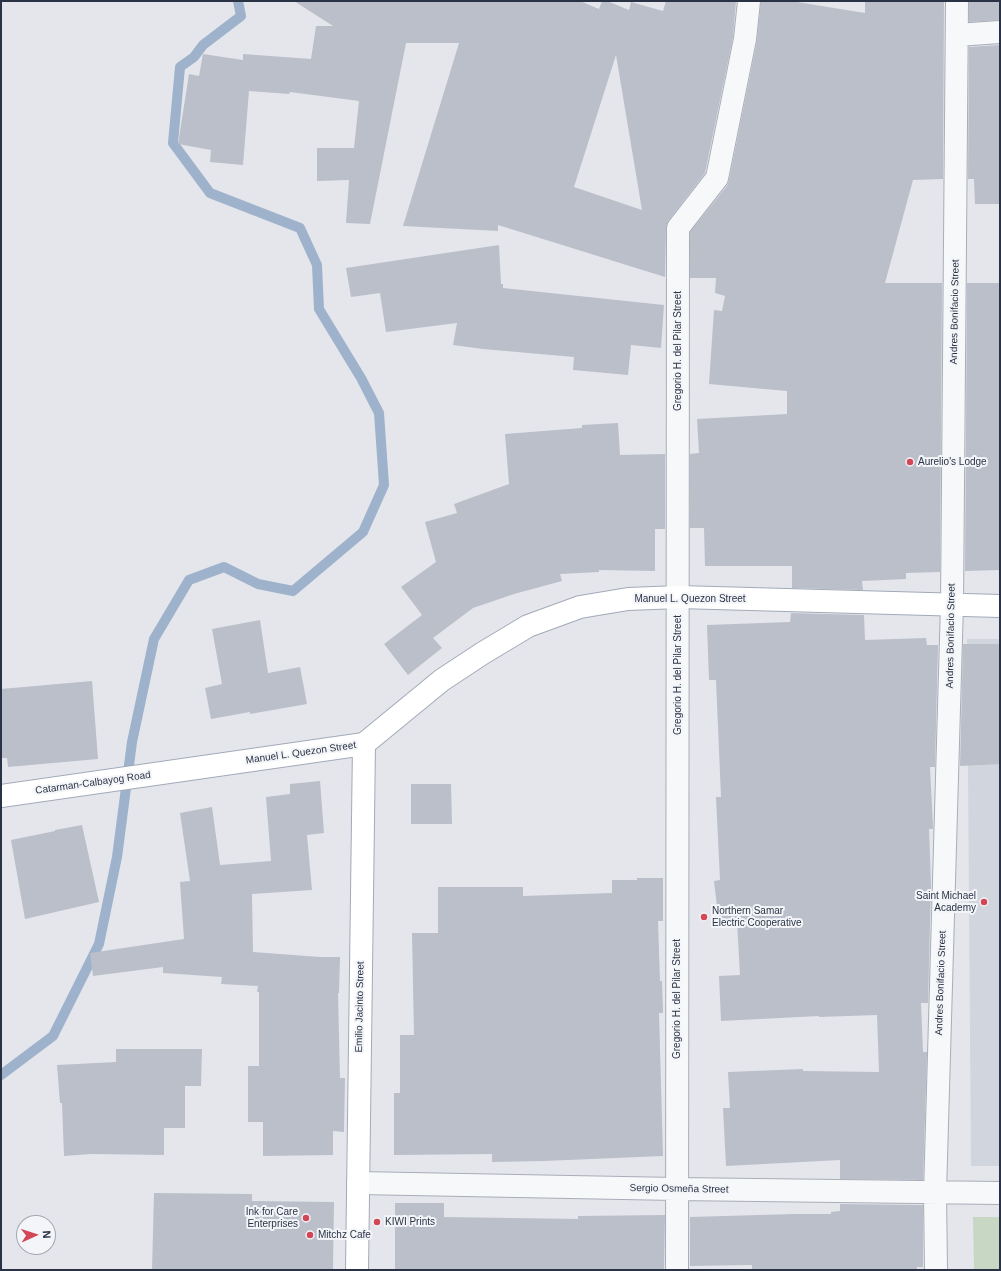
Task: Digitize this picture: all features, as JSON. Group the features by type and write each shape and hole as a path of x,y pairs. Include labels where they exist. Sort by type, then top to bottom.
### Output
{"main road":[{"name":"Manuel L. Quezon Street","path":"184,770 364,744 442,680 528,626 580,607 628,599 678,597 1000,606"},
{"name":"Emilio Jacinto Street","path":"356,1270 364,744"},
{"name":"Catarman-Calbayog Road","path":"1,796 184,770"}],"street":[{"name":"Gregorio H. del Pilar Street","path":"677,1270 678,228 717,178 745,39 749,1"},
{"name":"Andres Bonifacio Street","path":"936,1270 935,1193 952,604 957,1"},
{"path":"957,34 1000,32"},
{"name":"Sergio Osmeña Street","path":"358,1183 1000,1193"}],"shaded area":[{"name":"Saint Michael Academy","path":"967,639 1000,639 1000,1166 971,1166"}],"green space":[{"path":"973,1217 1000,1217 1000,1270 974,1270"}],"building":[{"path":"294,1 580,1 599,9 602,1 607,1 629,10 631,2 663,11 666,1 736,1 733,37 705,173 668,221 666,228 665,277 498,225 498,231 403,226 459,43 406,43 370,224 346,223 349,180 317,181 317,148 354,148 359,101 290,92 289,94 249,91 243,165 210,162 211,150 178,144 189,74 199,76 203,54 243,60 243,54 311,59 316,26 333,26","holes":["616,55 642,210 574,187"]},
{"path":"761,1 791,1 865,13 865,1 944,1 943,179 913,180 885,283 942,283 940,572 906,573 906,579 862,581 863,590 792,588 792,566 705,566 704,528 690,528 690,454 699,453 697,419 787,414 787,391 709,384 714,310 722,311 725,296 715,293 716,278 690,278 690,232 727,186 729,180 757,41"},
{"path":"969,1 1000,1 1000,20 969,22"},
{"path":"1000,45 1000,204 975,204 974,179 968,179 969,47"},
{"path":"499,245 501,284 503,284 503,288 664,305 661,348 631,345 628,375 573,370 574,357 453,345 457,323 386,332 380,293 351,297 346,268"},
{"path":"967,283 1000,283 1000,570 965,571"},
{"path":"618,423 620,455 665,454 665,529 655,529 655,571 599,570 599,572 560,574 562,581 514,594 473,608 433,638 442,648 408,675 384,644 422,615 401,587 436,562 425,522 457,513 454,504 509,484 505,434 582,428 582,425"},
{"path":"791,613 864,615 865,640 926,638 927,645 938,645 935,767 930,767 933,829 929,829 931,884 928,1003 921,1003 923,1052 927,1052 923,1180 840,1179 840,1160 726,1166 723,1108 730,1108 728,1072 803,1069 803,1071 879,1072 877,1015 819,1016 721,1021 719,976 740,975 737,921 719,923 714,881 720,880 716,797 721,797 716,680 709,680 707,625 790,622"},
{"path":"260,620 268,673 300,667 307,704 211,719 205,688 222,684 212,629"},
{"path":"963,644 1000,644 1000,764 960,766"},
{"path":"92,681 98,759 8,767 7,758 1,758 1,689"},
{"path":"320,781 324,833 307,835 312,890 252,894 253,952 340,957 338,993 340,1078 345,1078 344,1132 333,1131 333,1155 263,1156 263,1122 248,1122 248,1066 259,1066 258,986 221,984 222,977 163,973 163,967 93,976 90,953 184,939 180,882 190,881 180,813 212,807 220,865 271,861 266,797 290,794 290,784"},
{"path":"411,784 451,784 452,824 411,824"},
{"path":"82,825 99,902 25,919 11,840"},
{"path":"637,878 663,878 663,921 658,921 660,981 662,981 663,1013 659,1013 663,1156 492,1162 492,1154 394,1155 394,1093 400,1093 400,1035 414,1035 412,933 438,933 438,887 523,887 523,896 612,893 612,880 637,880"},
{"path":"116,1049 202,1049 201,1086 185,1086 185,1128 164,1128 164,1155 91,1154 64,1156 62,1103 60,1103 57,1065 116,1062"},
{"path":"154,1193 252,1194 252,1201 334,1202 333,1270 152,1270"},
{"path":"395,1203 444,1203 444,1217 578,1219 578,1216 665,1215 664,1270 395,1270"},
{"path":"840,1204 923,1205 923,1267 917,1267 917,1270 752,1270 752,1265 690,1266 690,1217 831,1214 831,1212 840,1211"}],"waterway":[{"path":"1,1075 53,1036 99,944 117,857 132,742 154,639 189,580 224,567 258,584 293,591 363,532 384,485 379,413 361,378 319,309 317,265 300,228 210,193 173,143 180,67 194,57 203,45 241,16 238,1"}],"place":[{"name":"Aurelio's Lodge","path":"910,462"},
{"name":"Saint Michael Academy","path":"984,902"},
{"name":"Northern Samar Electric Cooperative","path":"704,917"},
{"name":"Ink for Care Enterprises","path":"306,1218"},
{"name":"KIWI Prints","path":"377,1222"},
{"name":"Mitchz Cafe","path":"310,1235"}]}
